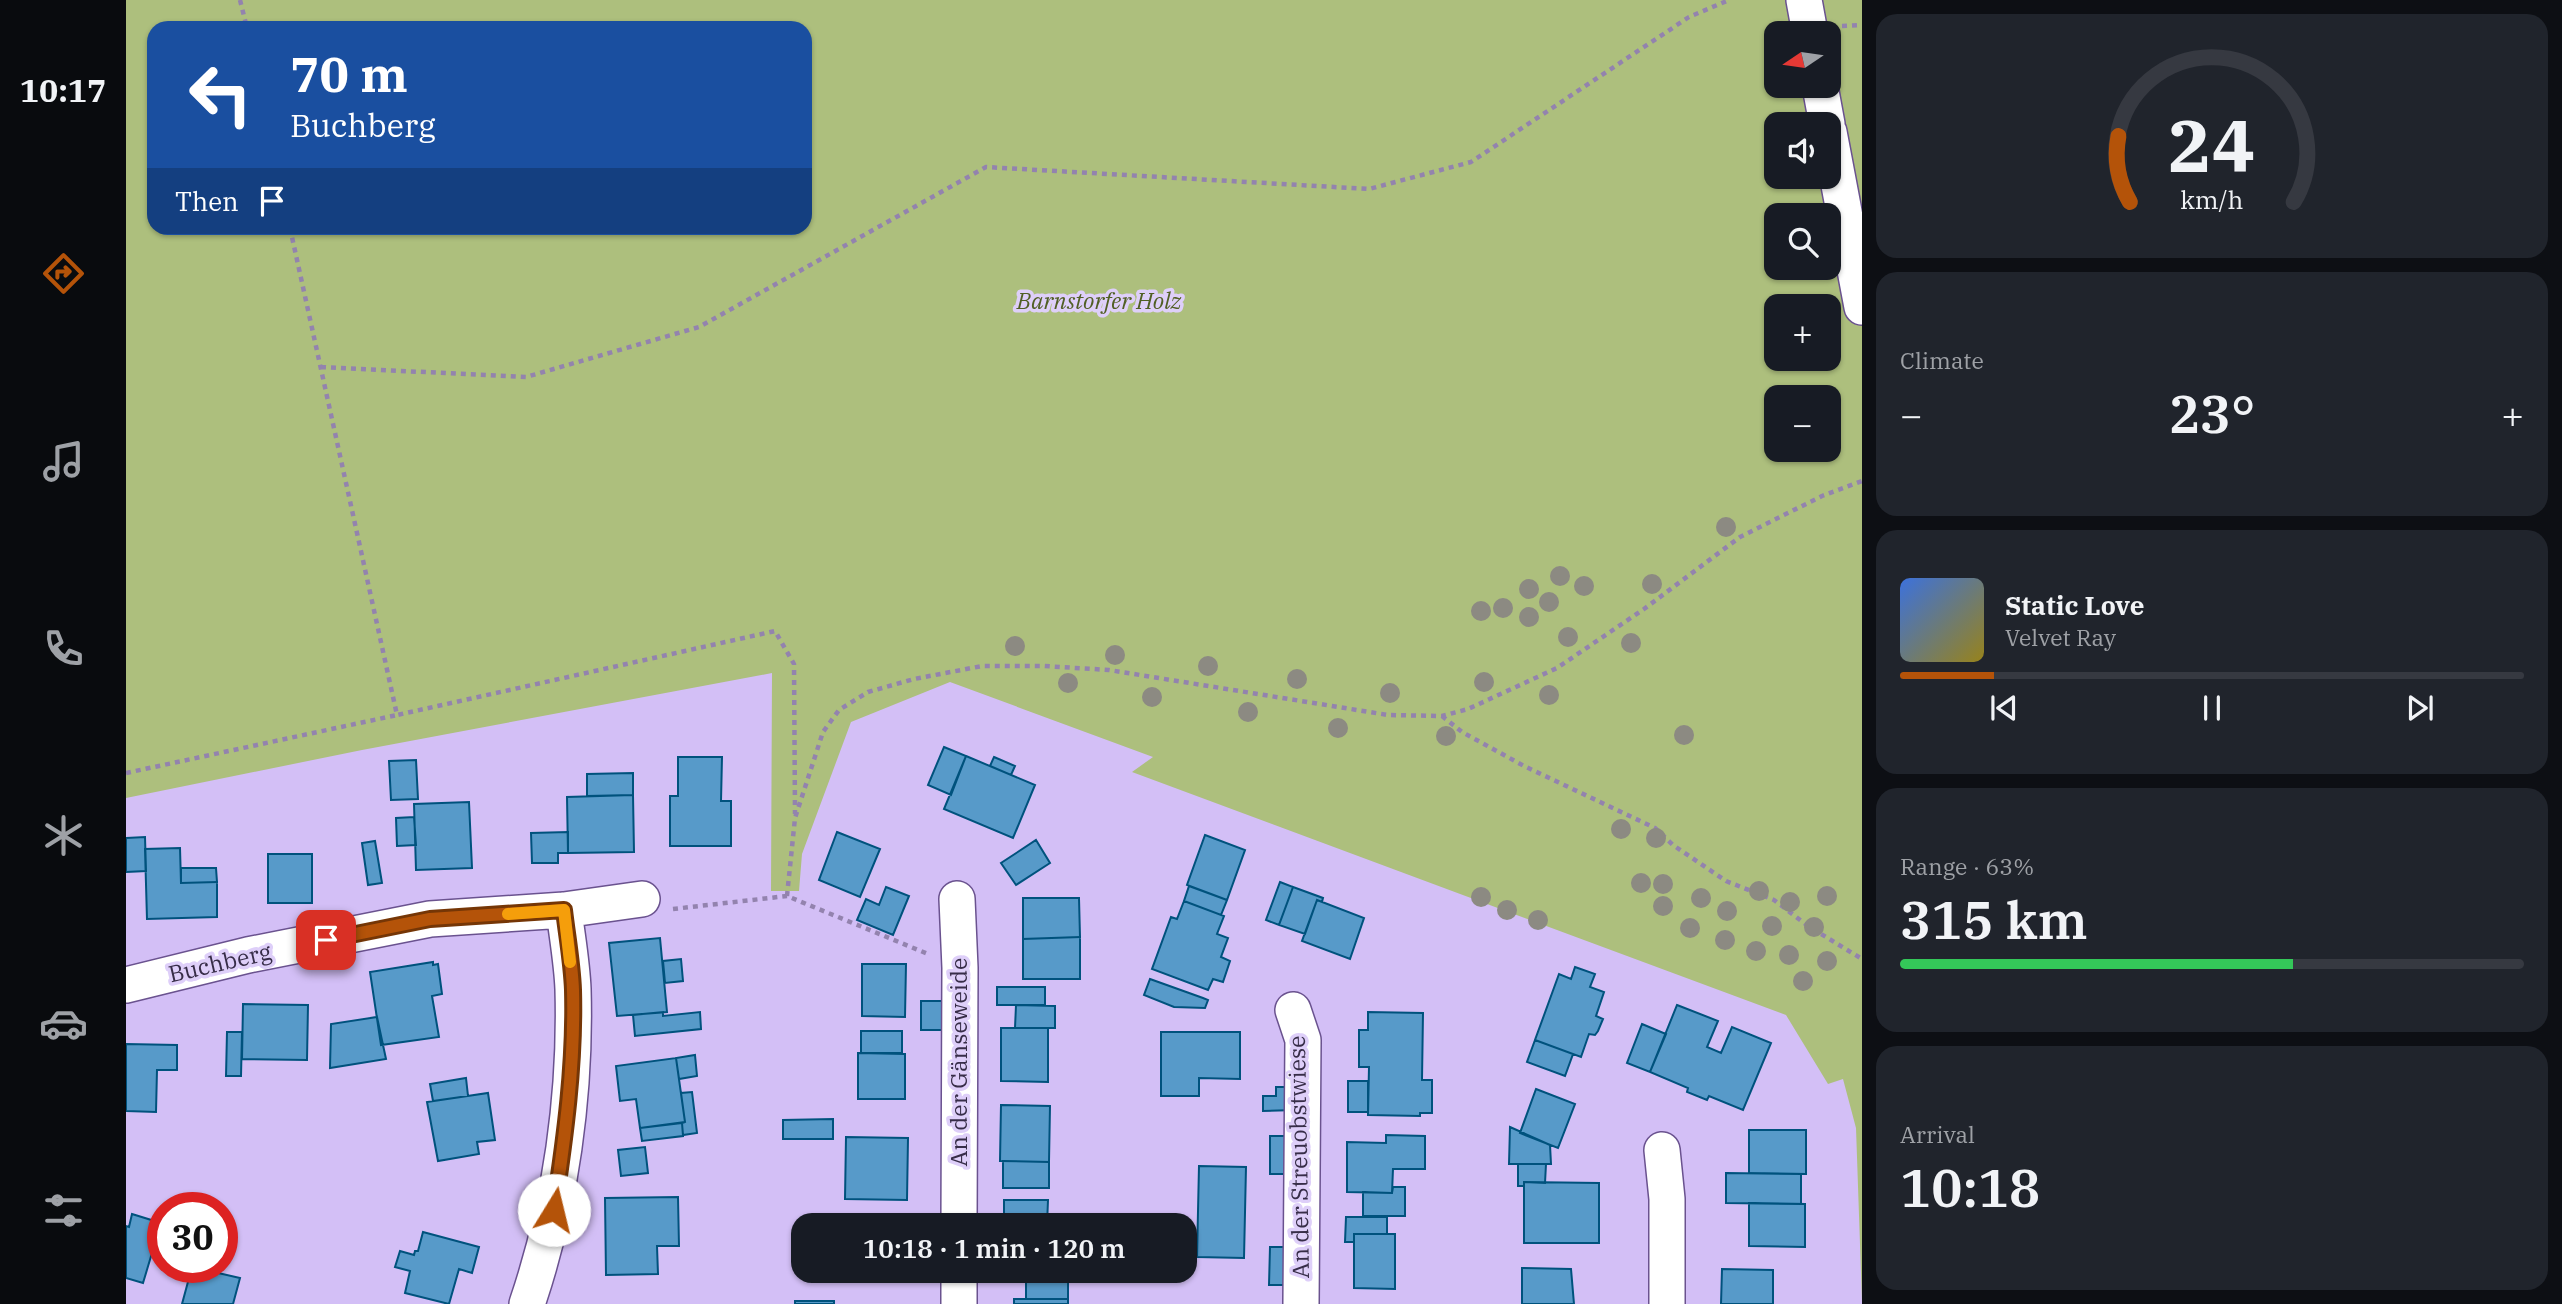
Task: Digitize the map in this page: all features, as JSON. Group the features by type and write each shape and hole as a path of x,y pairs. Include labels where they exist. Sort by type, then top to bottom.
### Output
{"street":[{"path":"1804,0 1808,21"},
{"path":"1840,189 1862,307"},
{"name":"Buchberg","path":"126,985 248,955 430,919 564,910 642,899"},
{"name":"An der Gänseweide","path":"957,899 960,968 959,1213"},
{"path":"527,1304 554,1210 566,1133 572,1062 573,988 564,910"},
{"name":"An der Streuobstwiese","path":"1293,1010 1303,1040 1301,1304"},
{"path":"1662,1150 1668,1199 1667,1304"},
{"path":"958,1304 959,1283"}],"path":[{"path":"240,0 245,21"},
{"path":"321,368 526,377 699,327 986,167 1368,188 1471,162 1689,18 1729,0"},
{"path":"292,235 397,715"},
{"path":"795,818 824,732 839,710 868,692 914,679 982,666 1109,670 1388,715 1442,716 1468,709 1557,668 1644,609 1740,537 1822,496 1862,481"},
{"path":"126,774 775,631 794,664 795,818 787,896"},
{"path":"1442,716 1462,733 1524,766 1654,828 1673,845 1726,881 1774,900 1808,926 1862,959"},
{"path":"642,899 655,911 787,896 960,968"}],"green space":[{"name":"Barnstorfer Holz","path":"126,0 1862,0 1862,1302 1856,1128 1843,1079 1828,1084 1786,1015 1132,772 1153,757 950,682 851,722 802,854 799,891 771,891 772,673 362,750 126,798"}],"building":[{"path":"944,747 966,756 951,795 928,785"},
{"path":"966,756 1035,785 1013,838 944,809"},
{"path":"678,757 722,757 721,801 731,801 731,846 670,846 670,796 678,796"},
{"path":"994,757 1015,766 1011,775 990,766"},
{"path":"416,760 418,799 391,800 389,761"},
{"path":"633,773 633,795 587,796 587,774"},
{"path":"633,795 634,852 568,853 567,797"},
{"path":"469,802 472,868 416,870 414,804"},
{"path":"414,817 416,845 397,846 396,818"},
{"path":"568,832 568,853 558,853 558,863 532,863 531,833"},
{"path":"837,832 880,849 860,897 819,880"},
{"path":"1205,835 1245,850 1227,900 1187,885"},
{"path":"145,837 146,871 126,872 126,838"},
{"path":"1036,840 1050,863 1016,885 1001,863"},
{"path":"375,841 382,883 368,885 362,843"},
{"path":"180,848 181,883 217,882 217,917 147,919 145,849"},
{"path":"268,854 312,854 312,903 268,903"},
{"path":"181,868 216,868 217,882 181,883"},
{"path":"1280,882 1293,887 1279,925 1266,920"},
{"path":"1189,886 1227,900 1221,915 1184,901"},
{"path":"886,887 909,896 893,935 857,920 866,899 879,905"},
{"path":"1293,887 1323,898 1322,902 1317,900 1305,934 1279,925"},
{"path":"1023,898 1079,898 1080,937 1023,939"},
{"path":"1317,900 1364,918 1350,959 1302,941"},
{"path":"1184,901 1224,916 1217,934 1228,938 1221,957 1230,961 1223,982 1213,979 1208,990 1152,969 1171,917 1177,919"},
{"path":"1080,937 1080,979 1023,979 1023,939"},
{"path":"660,938 667,1012 617,1016 609,943"},
{"path":"681,959 683,981 665,983 663,961"},
{"path":"433,962 433,965 438,964 442,994 432,996 439,1037 381,1045 370,972"},
{"path":"862,964 906,964 905,1017 862,1016"},
{"path":"1575,967 1595,974 1590,987 1604,992 1596,1016 1603,1019 1595,1035 1589,1034 1581,1057 1535,1040 1559,974 1571,979"},
{"path":"1150,979 1208,1000 1205,1008 1174,1007 1144,995"},
{"path":"997,987 1045,987 1045,1005 997,1005"},
{"path":"921,1001 948,1001 948,1030 921,1030"},
{"path":"243,1004 308,1005 307,1060 242,1059"},
{"path":"1016,1005 1055,1006 1055,1028 1015,1028"},
{"path":"1677,1005 1718,1021 1707,1047 1721,1053 1732,1027 1771,1043 1743,1110 1709,1096 1707,1100 1687,1092 1688,1088 1650,1072"},
{"path":"663,1012 663,1016 700,1012 701,1029 635,1036 633,1015"},
{"path":"1368,1012 1423,1013 1422,1080 1432,1080 1432,1113 1420,1113 1420,1116 1368,1115 1369,1067 1359,1067 1359,1030 1368,1030"},
{"path":"377,1017 386,1059 330,1068 331,1024"},
{"path":"1642,1024 1666,1034 1650,1072 1627,1063"},
{"path":"1001,1028 1048,1028 1048,1082 1001,1081"},
{"path":"861,1031 902,1031 902,1053 861,1053"},
{"path":"227,1032 242,1032 241,1076 226,1076"},
{"path":"1161,1032 1240,1032 1240,1079 1199,1078 1199,1096 1161,1096"},
{"path":"1535,1040 1573,1054 1565,1076 1527,1062"},
{"path":"126,1044 177,1045 177,1070 157,1070 156,1112 126,1111"},
{"path":"858,1053 905,1054 905,1099 858,1099"},
{"path":"695,1055 697,1076 679,1079 676,1058"},
{"path":"676,1058 685,1122 640,1128 636,1099 620,1101 616,1066"},
{"path":"466,1078 468,1096 433,1101 430,1084"},
{"path":"1348,1081 1368,1081 1368,1112 1348,1112"},
{"path":"1276,1087 1294,1087 1295,1110 1263,1111 1263,1096 1276,1096"},
{"path":"1536,1089 1575,1104 1558,1148 1520,1133"},
{"path":"692,1092 697,1133 683,1135 682,1123 685,1122 681,1093"},
{"path":"488,1093 495,1140 477,1142 479,1154 438,1161 427,1102"},
{"path":"1001,1105 1050,1106 1049,1162 1000,1161"},
{"path":"833,1119 833,1139 783,1139 783,1120"},
{"path":"682,1123 683,1136 642,1141 640,1128"},
{"path":"1510,1127 1550,1145 1551,1164 1509,1164"},
{"path":"1749,1130 1806,1130 1806,1174 1749,1173"},
{"path":"1386,1135 1425,1136 1425,1169 1393,1169 1392,1193 1347,1192 1347,1142 1386,1143"},
{"path":"1270,1136 1295,1136 1295,1174 1270,1174"},
{"path":"846,1137 908,1138 907,1200 845,1199"},
{"path":"645,1147 648,1173 621,1176 618,1150"},
{"path":"1003,1161 1049,1162 1049,1188 1003,1188"},
{"path":"1518,1164 1546,1164 1545,1183 1524,1182 1524,1186 1518,1186"},
{"path":"1199,1166 1246,1167 1244,1258 1197,1257"},
{"path":"1726,1173 1801,1174 1801,1204 1726,1203"},
{"path":"1524,1182 1599,1183 1599,1243 1524,1243"},
{"path":"1393,1187 1405,1187 1405,1216 1363,1216 1363,1192 1392,1193"},
{"path":"678,1197 679,1246 657,1246 658,1274 606,1275 605,1198"},
{"path":"1004,1200 1048,1200 1047,1213 1004,1213"},
{"path":"1749,1203 1805,1204 1805,1247 1749,1246"},
{"path":"132,1214 147,1219 147,1270 143,1283 126,1278 126,1226 129,1227"},
{"path":"1346,1217 1387,1217 1387,1234 1354,1234 1354,1242 1345,1242"},
{"path":"423,1232 479,1247 472,1273 459,1269 449,1304 405,1293 410,1271 395,1267 400,1251 414,1255 415,1251 418,1251"},
{"path":"1354,1234 1395,1234 1395,1289 1354,1288"},
{"path":"1270,1247 1294,1247 1293,1285 1269,1285"},
{"path":"1522,1268 1571,1269 1574,1304 1522,1304"},
{"path":"1722,1269 1773,1270 1773,1304 1721,1304"},
{"path":"240,1278 233,1304 182,1304 188,1283 238,1283"},
{"path":"1026,1283 1068,1283 1068,1299 1026,1299"},
{"path":"1014,1299 1068,1299 1068,1304 1014,1304"},
{"path":"795,1301 834,1301 834,1304 795,1304"}],"slow traffic":[{"path":"508,914 564,910 570,962"}],"route":[{"path":"326,940 430,919 564,910 573,988 572,1062 566,1133 554,1210"}]}
